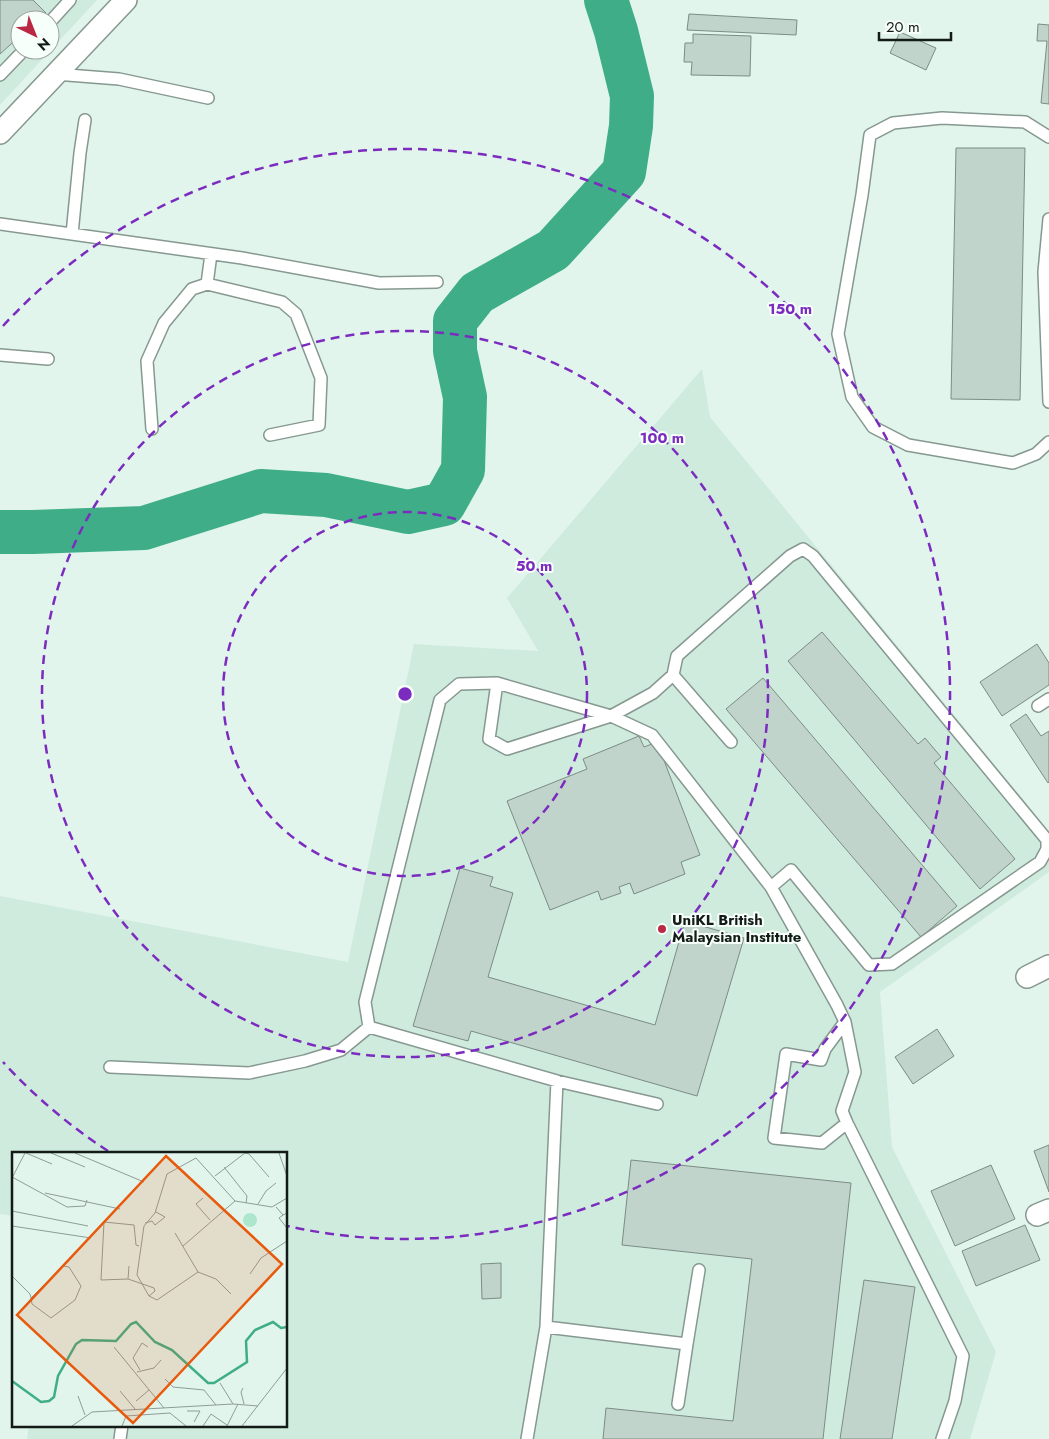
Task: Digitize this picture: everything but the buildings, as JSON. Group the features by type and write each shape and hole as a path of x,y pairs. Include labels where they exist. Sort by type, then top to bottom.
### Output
{"street":[{"path":"0,133 126,0"},
{"path":"1027,977 1049,966"}],"lane":[{"path":"60,11 70,0"},
{"path":"0,75 14,60"},
{"path":"56,74 119,79 208,98"},
{"path":"1049,137 1025,122 942,118 893,122 870,136 862,195 838,334 852,397 873,427 908,444 1013,463 1036,454 1049,442"},
{"path":"72,234 84,120"},
{"path":"1049,218 1044,272 1049,402"},
{"path":"0,224 211,254 379,283 437,282"},
{"path":"207,284 211,254"},
{"path":"152,429 146,361 164,323 192,289 207,284 282,302 296,314 321,378 319,426 270,435"},
{"path":"0,356 48,359"},
{"path":"497,683 489,739 507,749 611,716 654,693 673,675 677,656 790,556 804,549 813,556 1047,840 1047,849 1040,862 892,964 869,965 791,870 771,887"},
{"path":"673,675 731,742"},
{"path":"369,1027 365,1002 440,700 458,684 497,683 611,716 652,735 771,887 845,1022 855,1072 842,1111 963,1356 955,1402 942,1439"},
{"path":"1038,706 1049,699"},
{"path":"845,1022 825,1049 821,1060 786,1054 774,1138 822,1143 847,1123"},
{"path":"110,1067 249,1073 305,1061 341,1050 369,1027"},
{"path":"369,1027 557,1081 657,1104"},
{"path":"527,1439 546,1327 557,1081"},
{"path":"678,1404 699,1270"},
{"path":"546,1327 687,1344"},
{"path":"120,1439 122,1426"}],"shaded area":[{"path":"0,0 97,0 60,40 60,10 10,10 10,60 42,60 0,105"},
{"name":"UniKL British Malaysian Institute","path":"702,369 710,417 1049,831 1049,872 880,992 892,1147 996,1352 970,1439 27,1439 29,1426 288,1426 288,1152 12,1152 12,1216 0,1214 0,896 348,962 414,644 538,651 507,598"}],"waterway":[{"path":"0,532 144,528 261,491 326,495 408,512 444,504 463,470 465,397 455,351 455,321 477,293 553,250 624,172 631,126 632,96 616,31 606,0"}],"place":[{"name":"UniKL British Malaysian Institute","path":"662,929"}]}
